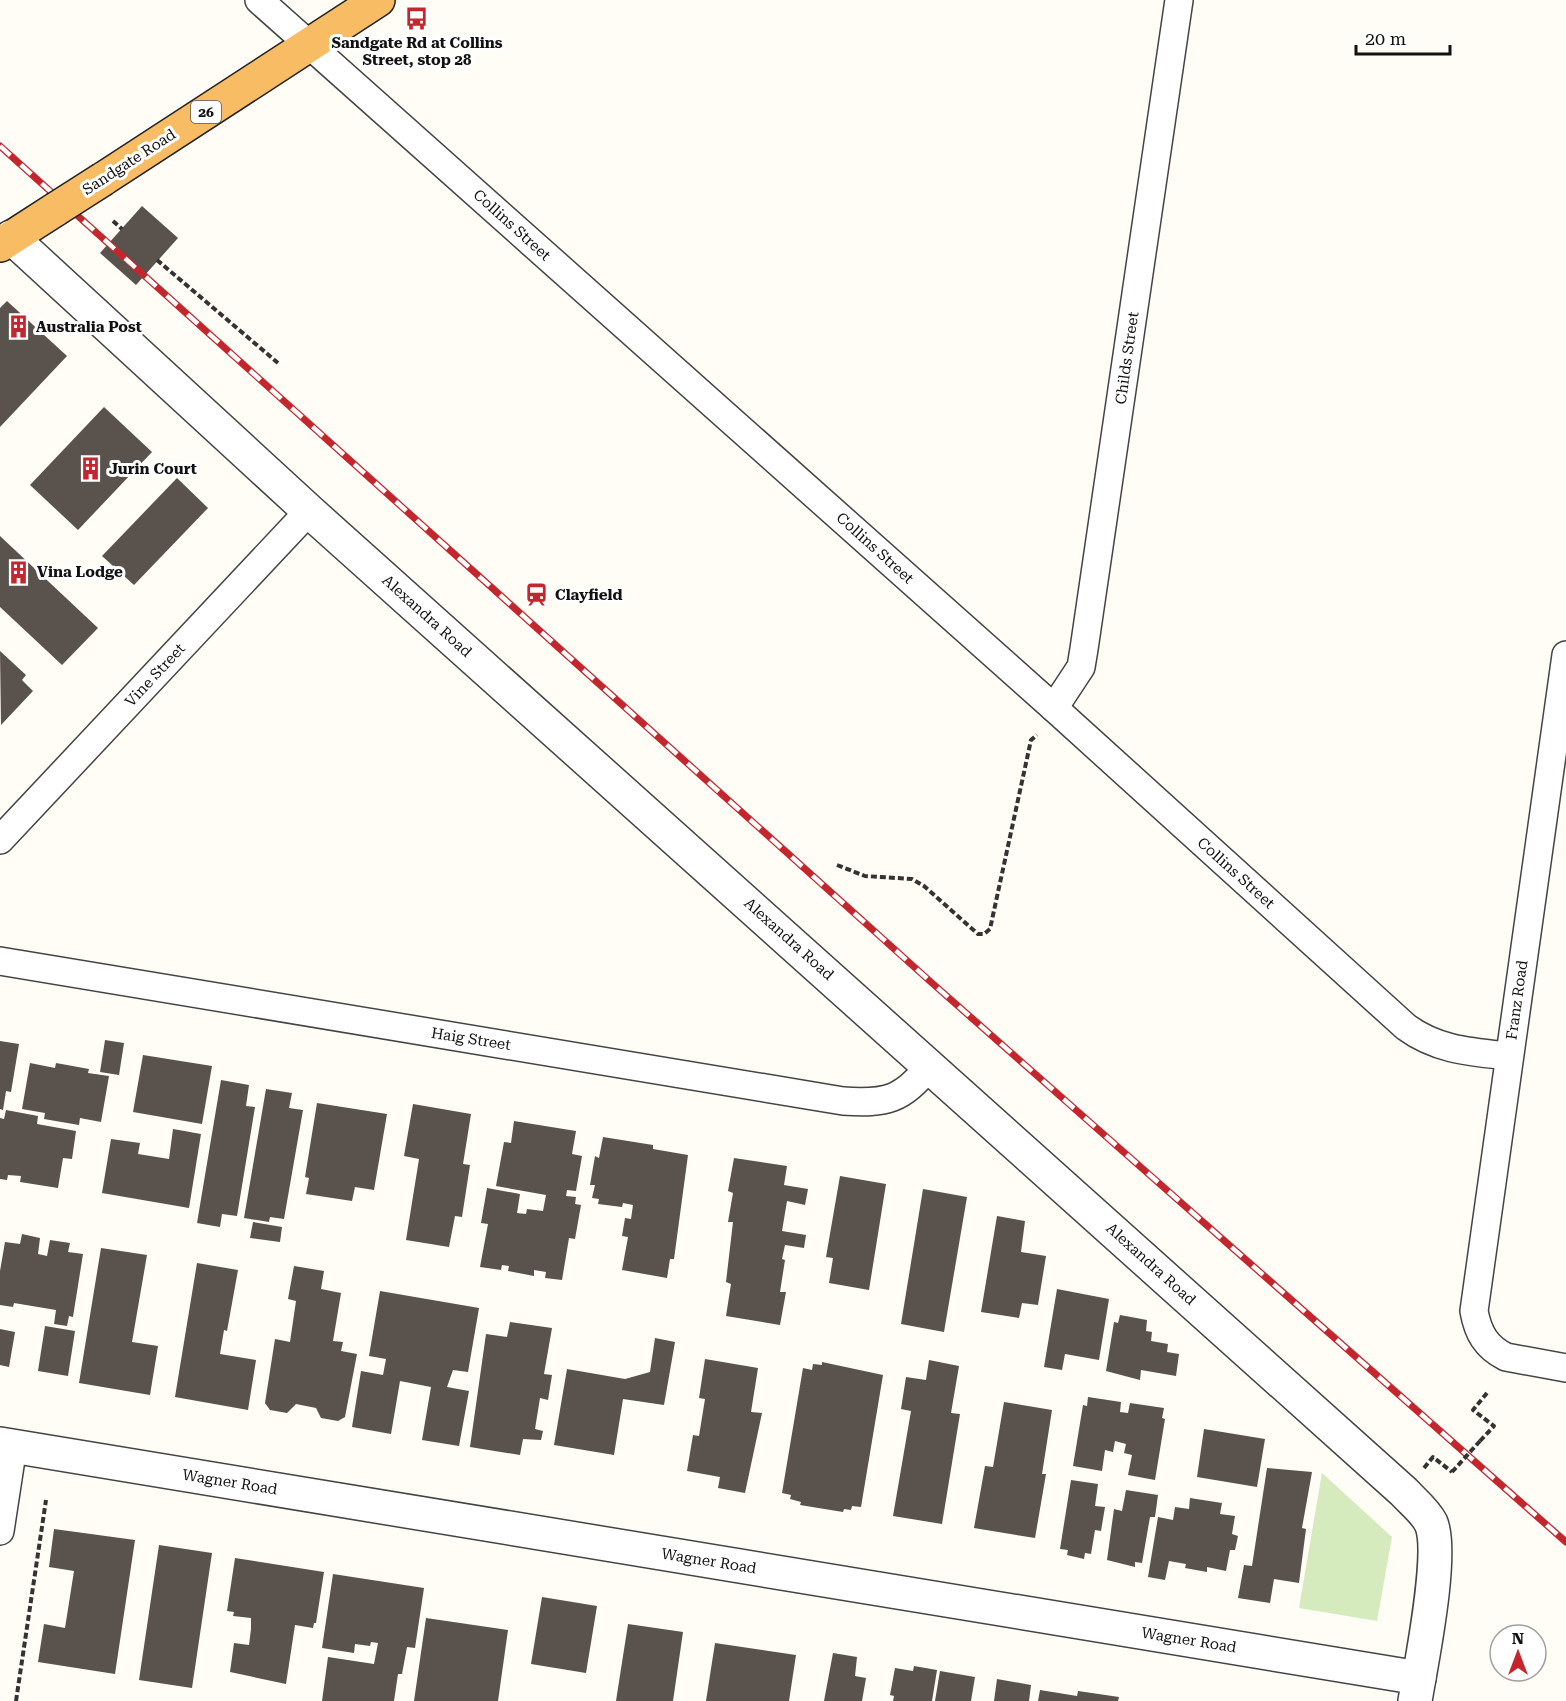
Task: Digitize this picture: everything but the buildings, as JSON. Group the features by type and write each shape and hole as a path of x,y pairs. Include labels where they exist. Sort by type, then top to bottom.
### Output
{"highway":[{"name":"Sandgate Road","path":"4,236 103,179 378,0"}],"street":[{"name":"Collins Street","path":"259,0 1415,1033 1441,1046 1509,1056"},
{"name":"Childs Street","path":"1054,708 1081,667 1179,0"},
{"name":"Alexandra Road","path":"4,236 930,1065 1421,1510 1430,1522 1436,1541 1417,1690"},
{"name":"Vine Street","path":"0,840 309,511"},
{"name":"Franz Road","path":"1566,655 1560,739 1509,1056 1475,1302 1477,1328 1486,1343 1506,1357 1566,1368"},
{"name":"Haig Street","path":"0,961 843,1101 872,1103 891,1100 914,1085 930,1065"},
{"name":"Wagner Road","path":"6,1445 1417,1690"},
{"path":"0,1531 6,1445"}],"path":[{"path":"113,221 122,229"},
{"path":"158,260 278,363"},
{"path":"837,865 865,876 912,879 924,886 978,934 984,934 990,929 1031,740 1037,735"},
{"path":"1421,1471 1433,1457 1452,1472 1494,1426 1473,1410 1487,1393"},
{"path":"16,1701 46,1500"}],"green space":[{"path":"1322,1473 1392,1537 1377,1621 1299,1608"}],"railway":[{"path":"0,146 932,983 1566,1542"}],"place":[{"name":"Sandgate Rd at Collins Street, stop 28","path":"417,19"},
{"name":"Australia Post","path":"18,327"},
{"name":"Jurin Court","path":"91,469"},
{"name":"Vina Lodge","path":"19,572"},
{"name":"Clayfield","path":"537,595"}]}
